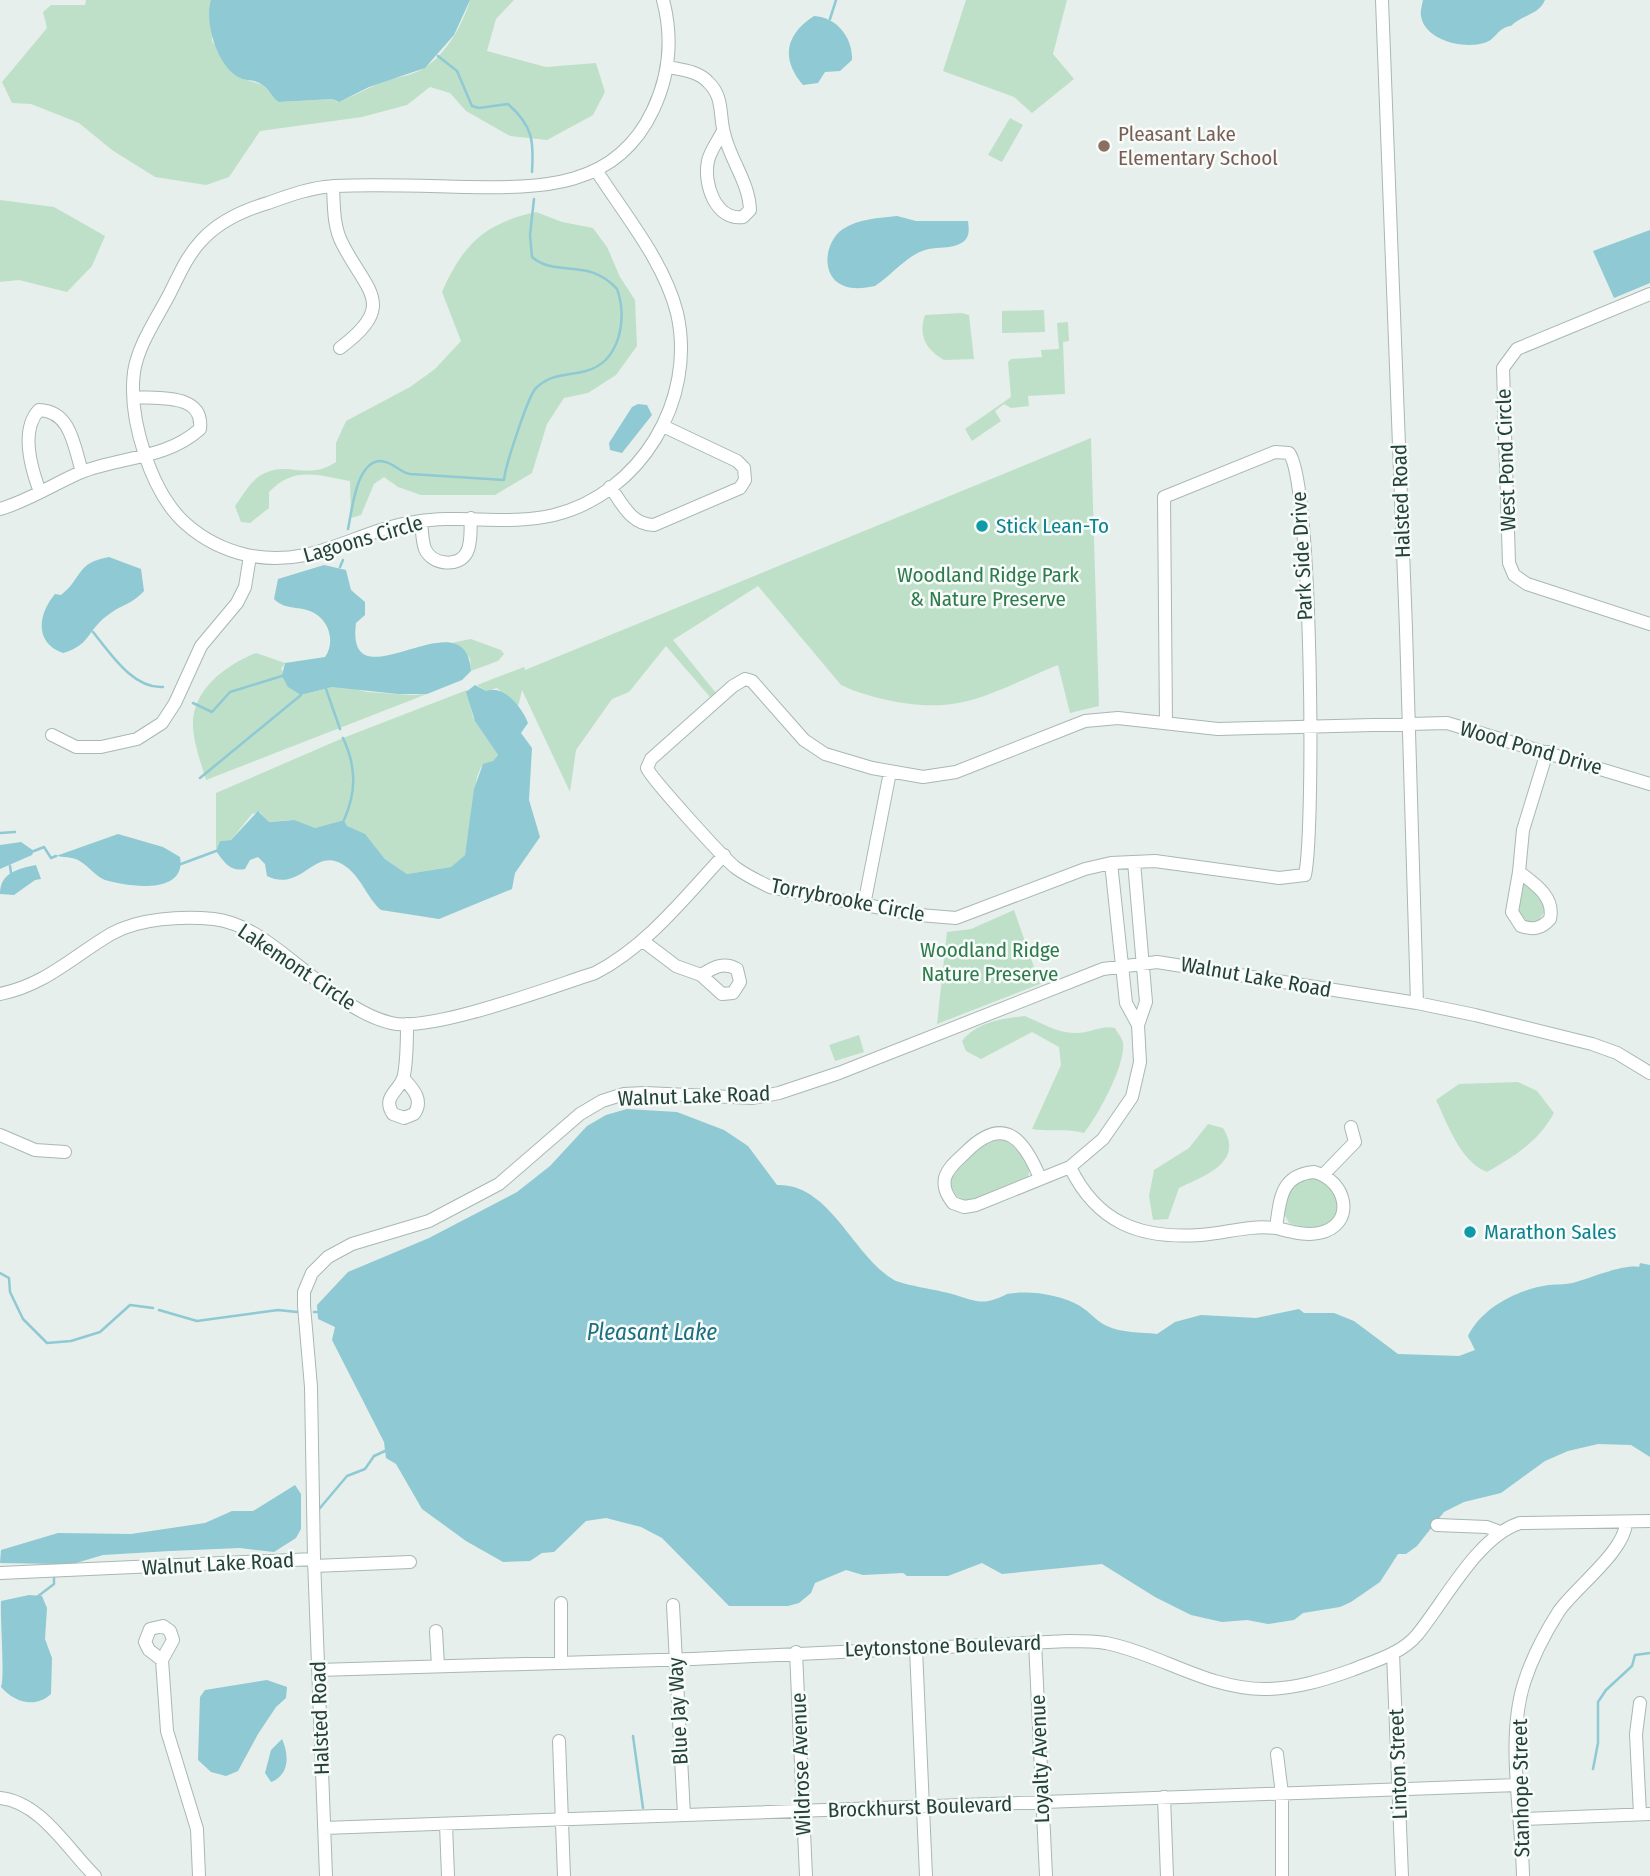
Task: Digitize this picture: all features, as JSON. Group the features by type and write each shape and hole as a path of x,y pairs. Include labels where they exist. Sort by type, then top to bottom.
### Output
{"street":[{"name":"Lagoons Circle","path":"596,170 654,259 677,314 680,342 677,388 663,426 635,466 610,487 576,508 555,514 509,520 471,518 402,524 317,554 291,559 232,552 182,522 163,497 146,457 134,397 137,357 187,260 201,240 236,215 312,189 333,186 545,187 577,179 596,170 623,152 645,126 664,85 669,41 663,0"},
{"name":"Halsted Road","path":"1382,0 1417,1003"},
{"path":"668,67 699,75 713,87 721,106 723,131 735,166 748,191 750,210 743,217 728,217 708,183 708,160 723,131"},
{"path":"333,186 336,226 342,244 370,286 372,313 364,330 340,348"},
{"name":"West Pond Circle","path":"1650,294 1517,349 1503,368 1509,563 1514,575 1527,584 1650,624"},
{"path":"0,509 82,472 146,457 188,440 201,429 201,419 196,407 188,402 134,397"},
{"path":"40,492 31,458 29,433 31,419 39,410 53,411 64,419 82,472"},
{"path":"610,487 635,520 643,525 654,525 740,488 745,480 744,468 737,461 663,426"},
{"name":"Park Side Drive","path":"1166,723 1162,525 1164,497 1283,451 1292,457 1303,512 1310,727"},
{"path":"421,521 425,548 431,558 443,563 460,560 467,554 471,518"},
{"path":"52,735 76,747 101,747 136,739 162,723 175,703 201,646 237,603 245,587 250,555"},
{"name":"Torrybrooke Circle","path":"1310,727 1310,799 1304,875 1279,878 1175,863 1111,863 1085,869 956,918 919,915 770,887 734,866 659,787 647,768 651,760 733,686 745,679 752,681 804,740 825,754 890,772 937,778 1093,719 1118,718 1218,729 1409,723"},
{"name":"Wood Pond Drive","path":"1409,723 1464,726 1650,784"},
{"path":"1519,872 1523,830 1547,752"},
{"path":"864,905 890,772"},
{"name":"Lakemont Circle","path":"0,994 24,989 52,975 111,933 137,923 214,919 234,924 254,934 351,1005 374,1018 407,1024 426,1024 595,973 631,953 724,855"},
{"path":"1040,1178 1028,1149 1016,1138 998,1133 985,1136 974,1144 948,1171 945,1185 953,1203 964,1207 1070,1167 1103,1139 1132,1097 1140,1062 1138,1025 1146,1002 1135,862"},
{"path":"1111,863 1127,1011 1138,1025"},
{"path":"643,940 676,967 701,975"},
{"name":"Walnut Lake Road","path":"0,1573 314,1562 311,1387 304,1292 312,1273 328,1257 352,1244 429,1221 499,1184 580,1114 602,1101 624,1094 753,1098 779,1093 839,1073 1082,976 1143,962 1178,964 1417,1003 1592,1044 1617,1053 1650,1073"},
{"path":"404,1079 407,1024"},
{"path":"1324,1174 1355,1142 1351,1127"},
{"path":"0,1135 35,1150 65,1152"},
{"path":"1070,1167 1078,1184 1106,1215 1145,1233 1201,1235 1243,1226 1312,1234 1333,1228 1340,1219 1343,1198 1339,1188 1324,1174 1303,1173 1286,1184 1281,1193 1276,1228"},
{"path":"1437,1525 1487,1527 1500,1532 1520,1523 1650,1521"},
{"name":"Stanhope Street","path":"1523,1876 1522,1819 1517,1785 1520,1699 1530,1668 1559,1611 1611,1553 1621,1538 1626,1522"},
{"name":"Leytonstone Boulevard","path":"318,1670 675,1659 1035,1642 1106,1643 1214,1681 1262,1689 1292,1688 1334,1677 1393,1653 1412,1640 1485,1547 1500,1532"},
{"path":"314,1562 410,1562"},
{"name":"Halsted Road","path":"314,1562 326,1876"},
{"path":"561,1603 561,1662"},
{"name":"Blue Jay Way","path":"673,1605 684,1815"},
{"path":"436,1631 438,1666"},
{"name":"Loyalty Avenue","path":"1035,1642 1046,1876"},
{"path":"916,1648 926,1876"},
{"name":"Wildrose Avenue","path":"796,1652 806,1876"},
{"name":"Linton Street","path":"1393,1653 1402,1876"},
{"path":"162,1660 167,1731 197,1829 200,1876"},
{"path":"1522,1819 1645,1814 1636,1734 1640,1703"},
{"path":"559,1741 564,1876"},
{"path":"1277,1754 1282,1794 1282,1876"},
{"name":"Brockhurst Boulevard","path":"324,1828 1517,1785"},
{"path":"1164,1797 1167,1876"},
{"path":"0,1798 24,1807 44,1821 95,1876"},
{"path":"446,1824 448,1876"}],"green space":[{"path":"86,0 211,0 212,41 240,78 263,85 279,102 332,99 337,102 382,82 414,73 432,62 453,38 470,0 514,0 496,19 487,51 546,67 596,63 605,92 593,115 547,140 510,136 466,111 450,93 430,87 407,105 362,117 260,131 229,177 206,185 155,177 112,150 79,123 31,104 12,103 2,82 47,28 43,12 51,5 85,5"},
{"path":"966,0 1067,0 1053,54 1074,79 1032,113 1014,97 943,71"},
{"path":"1010,118 1023,125 1002,162 988,155"},
{"path":"0,200 54,207 105,236 92,266 67,292 19,280 0,282"},
{"path":"536,212 562,222 593,228 607,247 620,277 635,300 637,346 616,375 588,393 564,398 547,424 532,473 495,495 421,495 398,487 384,477 374,484 361,515 351,518 350,481 316,475 297,476 288,478 269,492 269,508 250,523 241,522 235,506 256,479 274,470 316,470 336,462 336,443 346,421 410,387 435,369 461,341 442,292 458,261 489,229"},
{"path":"1044,310 1045,332 1002,333 1002,311"},
{"path":"925,315 969,315 974,359 944,360 932,352 925,342 922,329"},
{"path":"1068,322 1069,341 1063,342 1065,394 1028,396 1029,406 1011,408 1004,404 995,411 1001,421 972,441 965,429 1011,397 1008,362 1011,359 1042,357 1041,350 1059,349 1057,323"},
{"name":"Woodland Ridge Park & Nature Preserve","path":"1091,438 1099,706 1070,713 1058,665 992,693 952,704 910,704 853,690 841,685 758,586 673,640 716,693 710,697 666,646 629,692 612,699 576,750 570,792 522,690 518,707 497,688 486,691 477,685 524,667 525,670"},
{"path":"471,639 501,650 504,654 498,661 471,671 470,658 451,643"},
{"path":"256,653 285,663 281,669 301,695 332,687 348,687 367,692 427,694 206,780 193,727 198,702 204,690 222,672"},
{"path":"467,690 473,717 498,755 481,767 477,777 465,855 451,867 407,874 385,859 368,838 347,826 344,820 315,828 289,820 268,822 260,812 252,814 231,840 220,841 216,851 216,793 343,738"},
{"path":"1521,881 1526,882 1542,900 1545,911 1538,921 1528,922 1519,912"},
{"name":"Woodland Ridge Nature Preserve","path":"1014,910 1040,984 937,1024 947,932 971,929"},
{"path":"1025,1016 1050,1028 1070,1033 1115,1028 1122,1039 1123,1052 1116,1076 1084,1133 1032,1129 1061,1065 1059,1047 1032,1032 981,1059 966,1051 962,1041 975,1030 998,1020"},
{"path":"859,1035 864,1052 835,1061 829,1045"},
{"path":"1518,1082 1537,1091 1554,1113 1533,1140 1517,1154 1487,1172 1469,1160 1462,1151 1436,1100 1459,1084"},
{"path":"1208,1124 1223,1128 1229,1150 1225,1159 1209,1173 1179,1188 1168,1219 1153,1220 1149,1196 1154,1170 1189,1148"},
{"path":"995,1138 1015,1143 1030,1167 1028,1177 970,1202 959,1199 949,1183 956,1169 974,1150"},
{"path":"1308,1175 1332,1184 1339,1201 1337,1214 1327,1225 1304,1227 1289,1223 1284,1214 1290,1186"}],"water":[{"path":"211,0 470,0 454,35 425,68 369,87 339,102 332,99 279,102 264,86 256,81 240,78 225,64 211,31"},
{"path":"1423,0 1545,0 1539,9 1503,29 1488,41 1466,45 1447,41 1430,32 1421,16"},
{"path":"814,16 830,20 842,30 850,44 852,60 840,71 825,72 818,83 803,85 791,65 789,47 797,31"},
{"path":"897,216 916,221 968,221 968,235 958,244 918,253 875,286 850,288 835,280 830,274 828,258 832,241 837,234 855,223"},
{"path":"1650,230 1650,283 1614,298 1593,251"},
{"path":"638,404 647,405 652,415 622,453 610,450 609,443 632,407"},
{"path":"109,557 141,569 144,591 101,621 79,646 63,653 47,642 43,635 42,619 45,610 55,594 61,595 68,589 85,567"},
{"path":"324,565 346,570 351,590 365,602 365,615 356,623 358,647 369,656 386,656 430,644 449,642 464,650 471,671 462,680 427,694 398,694 332,687 301,695 288,687 282,676 285,663 325,657 330,638 326,625 317,614 282,605 274,599 278,579"},
{"path":"475,685 486,691 499,691 511,698 528,723 521,733 532,748 529,800 540,837 515,873 512,889 439,919 381,910 354,874 332,860 323,861 289,879 279,880 267,876 265,864 258,857 250,860 245,869 240,870 231,868 216,851 220,841 231,840 258,811 269,822 294,820 315,828 344,820 347,826 365,834 385,859 407,874 451,867 465,855 474,789 483,764 493,761 498,755 475,721 466,692"},
{"path":"118,834 163,847 180,857 180,869 174,878 154,885 115,883 101,878 78,860 56,856"},
{"path":"21,842 34,851 32,855 0,869 0,845"},
{"path":"36,865 41,879 35,880 14,895 0,894 6,877 16,870"},
{"name":"Pleasant Lake","path":"627,1109 677,1112 724,1130 748,1146 777,1185 796,1188 812,1196 826,1208 879,1269 894,1280 980,1302 1016,1293 1053,1296 1080,1306 1103,1324 1125,1331 1157,1334 1175,1322 1201,1315 1256,1318 1299,1309 1304,1313 1334,1313 1354,1321 1398,1354 1459,1356 1475,1350 1468,1336 1482,1316 1514,1295 1537,1287 1573,1283 1617,1269 1639,1267 1640,1263 1650,1265 1650,1457 1631,1445 1598,1444 1568,1451 1545,1461 1501,1493 1464,1502 1444,1512 1417,1546 1406,1554 1398,1554 1380,1582 1351,1602 1340,1607 1303,1613 1294,1620 1268,1624 1247,1620 1222,1622 1191,1615 1155,1597 1102,1564 1002,1574 982,1563 948,1576 907,1576 903,1573 863,1575 846,1570 815,1583 811,1593 799,1603 788,1606 729,1606 662,1538 641,1527 606,1518 586,1521 554,1552 542,1553 530,1561 503,1562 466,1541 422,1509 396,1464 386,1458 384,1442 332,1340 335,1327 318,1319 317,1305 348,1272 429,1238 517,1192 550,1166 587,1126 606,1115"},
{"path":"295,1485 301,1494 301,1529 296,1538 274,1552 240,1548 103,1555 76,1563 0,1563 1,1550 58,1533 131,1534 205,1523 232,1511 253,1511"},
{"path":"29,1595 42,1596 47,1608 45,1639 52,1658 51,1694 45,1699 25,1702 12,1697 1,1687 1,1601"},
{"path":"267,1680 287,1687 286,1698 276,1707 258,1734 238,1771 226,1776 211,1772 198,1760 200,1697 205,1690"},
{"path":"282,1739 287,1757 285,1769 271,1782 265,1773 271,1750"}],"waterway":[{"path":"830,19 836,0"},
{"path":"438,56 457,71 472,106 479,108 508,104 523,120 532,143 532,172"},
{"path":"348,529 356,489 360,478 372,463 384,461 410,474 504,480 517,432 536,388 554,377 598,366 614,349 622,313 617,289 595,273 551,266 532,257 530,235 534,199"},
{"path":"340,567 343,560"},
{"path":"93,632 132,676 152,686 163,687"},
{"path":"193,703 212,712 230,692 282,676"},
{"path":"326,689 340,729"},
{"path":"200,778 301,695"},
{"path":"343,738 353,779 351,799 344,820"},
{"path":"0,833 15,832"},
{"path":"34,851 44,847 51,858 56,856"},
{"path":"181,864 216,851"},
{"path":"10,866 11,873"},
{"path":"0,1273 9,1278 10,1292 23,1319 47,1343 71,1341 100,1332 130,1305 153,1308"},
{"path":"159,1310 197,1321 278,1310 297,1312"},
{"path":"320,1508 347,1476 365,1469 374,1456 385,1451"},
{"path":"37,1597 54,1584 54,1574"},
{"path":"1593,1769 1598,1743 1598,1702 1606,1690 1632,1666 1635,1655 1650,1653"},
{"path":"633,1736 643,1808"}],"place":[{"name":"Pleasant Lake Elementary School","path":"1104,146"},
{"name":"Stick Lean-To","path":"982,526"},
{"name":"Marathon Sales","path":"1470,1232"}]}
